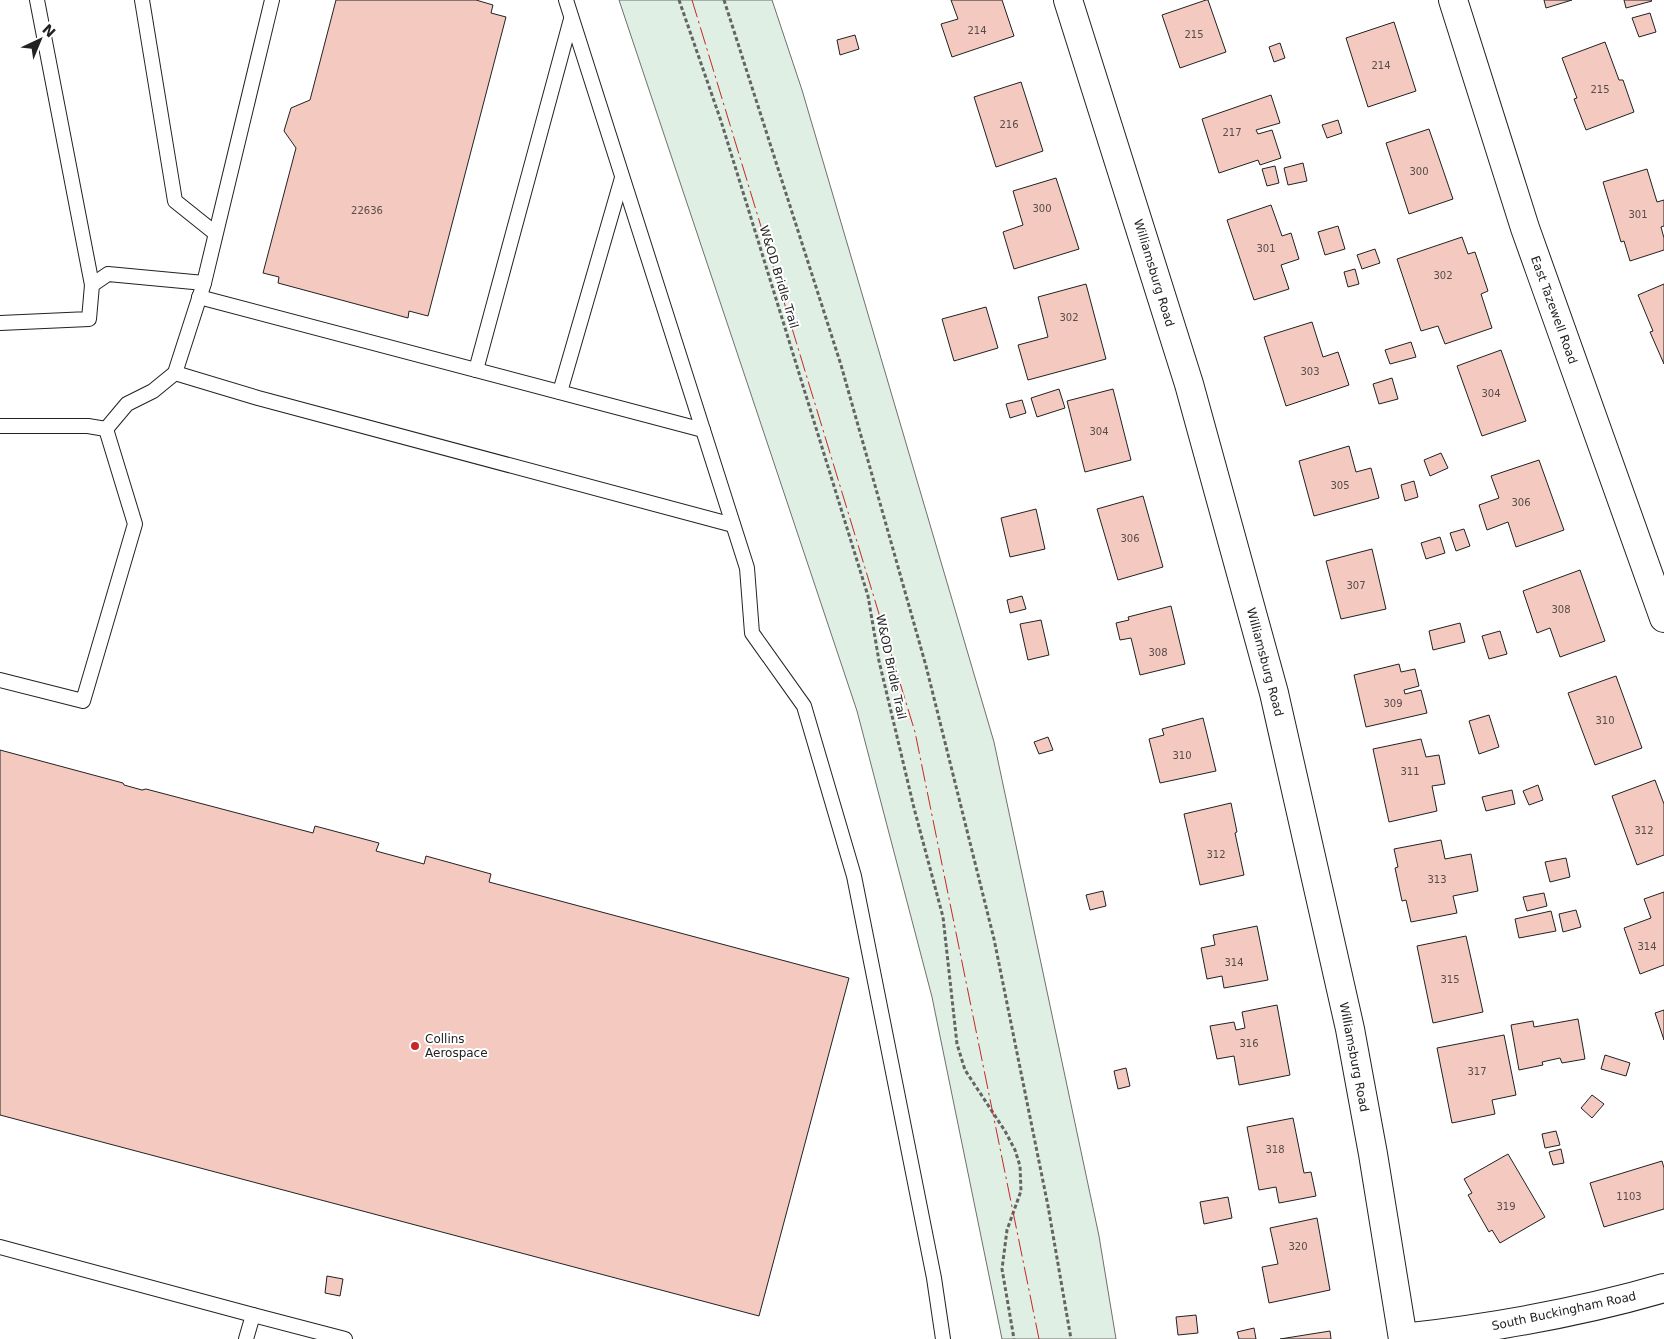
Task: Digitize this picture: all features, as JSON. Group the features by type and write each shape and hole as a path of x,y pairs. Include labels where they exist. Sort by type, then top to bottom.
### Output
{"street":[{"name":"Williamsburg Road","path":"1068,0 1189,384 1274,693 1350,1029 1373,1154 1403,1338"},
{"name":"East Tazewell Road","path":"1453,0 1525,228 1664,618"},
{"name":"South Buckingham Road","path":"1403,1338 1538,1318 1631,1298 1664,1288"}],"lane":[{"path":"0,323 89,320 92,285 37,0"},
{"path":"142,0 175,201 215,233"},
{"path":"106,430 127,404 153,391 175,373 204,282 272,0"},
{"path":"566,0 747,568 752,633 804,706 854,876 934,1278 943,1339"},
{"path":"476,370 571,18"},
{"path":"560,392 622,178"},
{"path":"92,285 108,274 204,282"},
{"path":"200,297 703,430"},
{"path":"175,373 258,398 734,525"},
{"path":"0,426 88,426 106,430"},
{"path":"0,680 83,702 135,524 106,430"},
{"path":"0,1247 345,1339"},
{"path":"246,1339 252,1315"}],"path":[{"name":"W&OD Bridle Trail","path":"679,0 722,122 868,596 883,679 943,917 957,1044 965,1070 1005,1131 1015,1150 1020,1166 1021,1191 1007,1230 1002,1269 1014,1339"},
{"path":"724,0 841,365 926,666 994,939 1048,1206 1071,1339"}],"green space":[{"path":"619,0 772,0 802,90 994,742 1099,1236 1116,1339 1002,1339 932,997 857,711"}],"building":[{"path":"336,0 476,0 493,5 491,13 506,17 428,316 409,311 408,318 278,283 279,277 263,273 296,148 284,131 291,108 310,100"},
{"path":"951,0 1002,0 1014,36 952,57 941,24 958,19"},
{"path":"1208,0 1226,52 1180,68 1162,15"},
{"path":"1544,0 1572,0 1546,8"},
{"path":"1624,0 1651,0 1652,1 1626,8"},
{"path":"1650,13 1656,32 1639,37 1632,18"},
{"path":"1394,22 1416,91 1368,107 1346,38"},
{"path":"855,35 859,49 840,55 837,40"},
{"path":"1605,42 1619,80 1623,80 1634,112 1586,130 1574,99 1577,98 1562,58"},
{"path":"1280,43 1285,58 1274,62 1269,47"},
{"path":"1021,82 1043,151 996,167 974,97"},
{"path":"1271,95 1280,123 1256,130 1258,134 1272,130 1281,158 1260,165 1258,160 1219,173 1202,119"},
{"path":"1338,120 1342,133 1327,138 1322,125"},
{"path":"1429,129 1453,199 1409,214 1386,143"},
{"path":"1303,163 1307,181 1288,185 1284,168"},
{"path":"1275,166 1279,183 1267,186 1262,169"},
{"path":"1647,169 1657,202 1664,200 1664,226 1661,227 1664,238 1664,250 1630,261 1624,241 1621,242 1603,182"},
{"path":"1056,178 1079,249 1014,269 1003,232 1023,225 1013,191"},
{"path":"1271,205 1282,236 1291,233 1299,259 1281,265 1289,289 1254,300 1227,220"},
{"path":"1338,226 1345,249 1325,255 1318,232"},
{"path":"1462,237 1468,254 1475,252 1488,291 1481,294 1492,328 1445,344 1438,326 1421,331 1397,259"},
{"path":"1375,249 1380,263 1362,269 1357,255"},
{"path":"1355,269 1359,284 1348,287 1344,272"},
{"path":"1086,284 1106,359 1028,380 1018,345 1048,337 1038,297"},
{"path":"1664,284 1664,364 1650,332 1653,331 1638,295"},
{"path":"986,307 998,348 954,361 942,319"},
{"path":"1312,322 1323,357 1338,352 1349,385 1286,406 1264,337"},
{"path":"1411,342 1416,357 1390,364 1385,350"},
{"path":"1501,350 1526,421 1482,436 1457,366"},
{"path":"1392,378 1398,399 1379,404 1373,384"},
{"path":"1059,389 1065,408 1037,417 1031,398"},
{"path":"1113,389 1131,460 1085,472 1067,401"},
{"path":"1022,400 1026,413 1010,418 1006,404"},
{"path":"1349,446 1356,472 1371,468 1379,498 1314,516 1299,461"},
{"path":"1441,453 1448,468 1430,476 1424,460"},
{"path":"1539,460 1564,530 1516,547 1508,522 1487,530 1479,505 1499,498 1491,476"},
{"path":"1414,481 1418,497 1405,501 1401,485"},
{"path":"1143,496 1163,567 1118,580 1097,509"},
{"path":"1036,509 1045,549 1010,557 1001,518"},
{"path":"1464,529 1470,546 1456,551 1450,533"},
{"path":"1440,537 1445,553 1426,559 1421,543"},
{"path":"1372,549 1386,609 1341,619 1326,561"},
{"path":"1580,570 1605,641 1560,657 1550,628 1537,633 1523,591"},
{"path":"1022,596 1026,609 1010,613 1007,600"},
{"path":"1171,606 1185,664 1140,675 1131,638 1120,640 1116,623 1129,620 1128,617"},
{"path":"1041,620 1049,655 1028,660 1020,624"},
{"path":"1460,623 1465,642 1433,650 1429,631"},
{"path":"1500,631 1507,654 1489,659 1482,636"},
{"path":"1399,664 1401,672 1415,669 1419,686 1404,690 1405,694 1421,690 1427,713 1366,727 1354,675"},
{"path":"1616,676 1642,748 1595,765 1568,693"},
{"path":"1489,715 1499,747 1479,754 1469,721"},
{"path":"1203,718 1216,771 1160,783 1149,739 1164,735 1162,729"},
{"path":"1048,737 1053,750 1039,754 1034,742"},
{"path":"1421,739 1426,757 1439,755 1445,784 1432,786 1437,811 1389,822 1373,749"},
{"name":"Collins Aerospace","path":"0,750 123,783 124,785 142,790 146,789 313,833 315,826 379,843 376,851 424,864 426,856 491,874 489,882 849,978 759,1316 0,1115"},
{"path":"1655,780 1664,804 1664,855 1637,865 1612,796"},
{"path":"1538,785 1543,800 1529,805 1523,791"},
{"path":"1512,790 1515,804 1486,811 1482,797"},
{"path":"1231,803 1244,875 1200,885 1184,814"},
{"path":"1441,840 1445,859 1471,854 1478,891 1453,896 1457,913 1411,922 1406,900 1402,901 1395,868 1398,867 1394,849"},
{"path":"1566,858 1570,877 1550,882 1545,862"},
{"path":"1103,891 1106,906 1090,910 1086,895"},
{"path":"1664,892 1664,965 1640,974 1624,928 1651,918 1644,899"},
{"path":"1544,893 1547,906 1527,911 1523,897"},
{"path":"1576,910 1581,927 1563,932 1559,914"},
{"path":"1551,911 1556,931 1519,938 1515,919"},
{"path":"1257,926 1268,980 1224,988 1222,976 1207,979 1201,948 1215,945 1213,935"},
{"path":"1466,936 1483,1012 1433,1023 1417,946"},
{"path":"1277,1005 1290,1075 1239,1085 1234,1056 1217,1059 1210,1026 1234,1022 1236,1030 1245,1028 1242,1012"},
{"path":"1664,1010 1664,1040 1655,1013"},
{"path":"1578,1019 1585,1059 1562,1063 1560,1058 1542,1062 1543,1065 1519,1070 1511,1025 1533,1021 1534,1027"},
{"path":"1504,1035 1516,1095 1492,1100 1495,1114 1452,1123 1437,1048"},
{"path":"1605,1055 1630,1063 1626,1076 1601,1069"},
{"path":"1126,1068 1130,1086 1118,1089 1114,1071"},
{"path":"1592,1095 1604,1104 1592,1118 1581,1108"},
{"path":"1293,1118 1304,1173 1311,1172 1316,1196 1279,1203 1276,1187 1259,1190 1247,1127"},
{"path":"1556,1131 1560,1145 1545,1148 1542,1134"},
{"path":"1561,1149 1564,1163 1553,1165 1549,1152"},
{"path":"1508,1154 1545,1217 1500,1243 1492,1230 1489,1232 1468,1195 1472,1193 1464,1179"},
{"path":"1662,1161 1664,1168 1664,1209 1604,1227 1590,1183"},
{"path":"1228,1197 1232,1218 1204,1224 1200,1202"},
{"path":"1317,1218 1330,1290 1269,1303 1262,1267 1278,1264 1270,1228"},
{"path":"327,1276 343,1279 340,1296 325,1293"},
{"path":"1196,1315 1198,1333 1178,1335 1176,1317"},
{"path":"1254,1328 1256,1339 1239,1339 1237,1332"},
{"path":"1330,1331 1331,1339 1280,1339"}],"power":[{"path":"692,0 915,732 1039,1339"}],"place":[{"name":"Collins Aerospace","path":"415,1046"}]}
